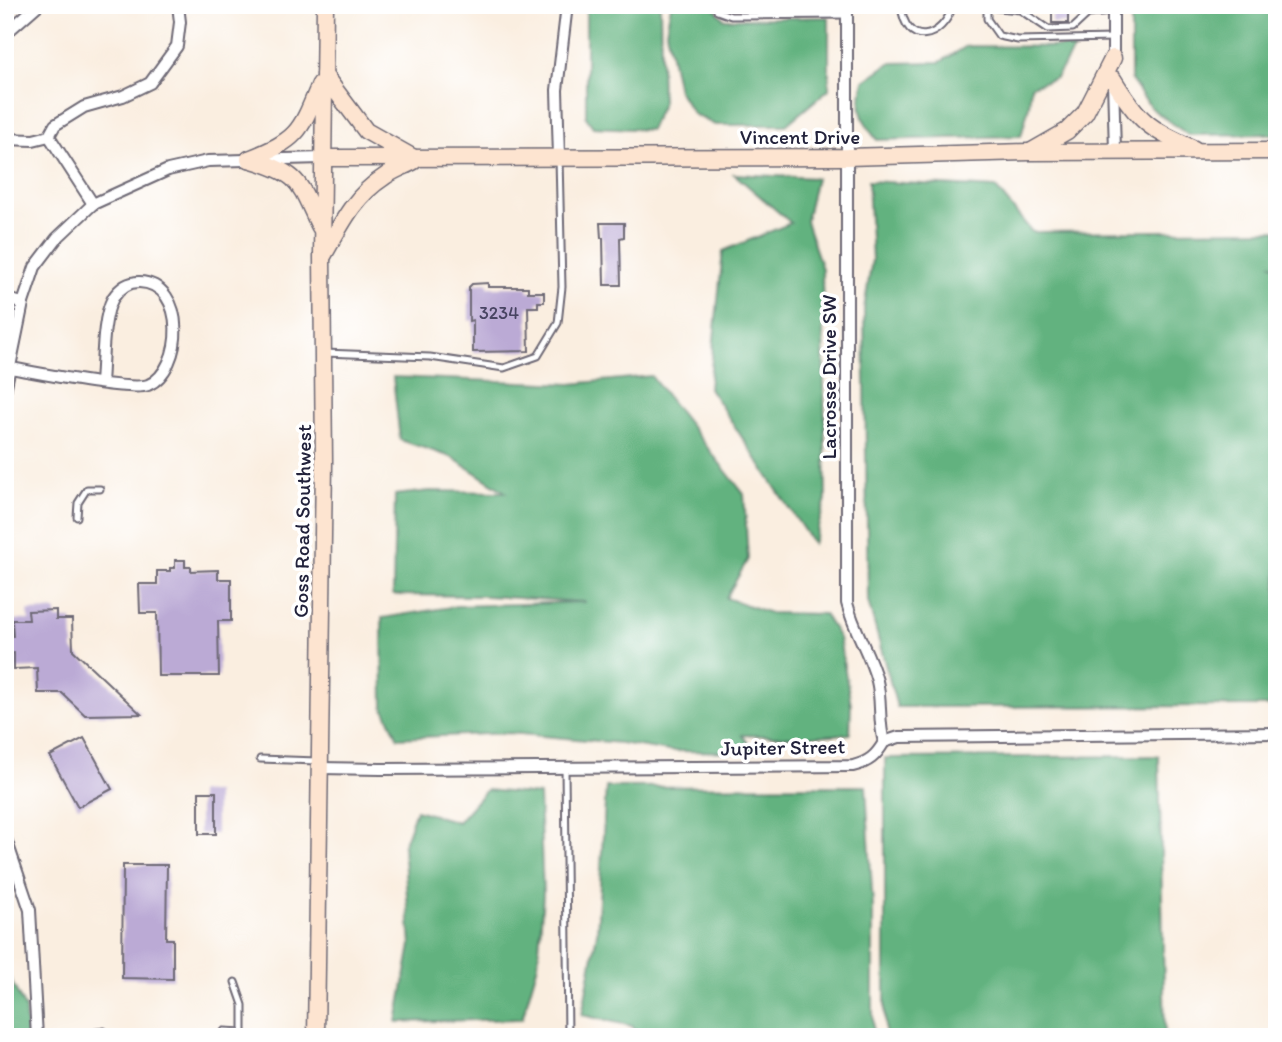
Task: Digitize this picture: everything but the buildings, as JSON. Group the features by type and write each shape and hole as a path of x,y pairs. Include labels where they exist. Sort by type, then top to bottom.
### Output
{"street":[{"path":"5,34 38,5"},
{"path":"5,139 33,140 48,136 55,125 84,107 123,96 150,83 177,46 180,22 178,5"},
{"name":"Goss Road Southwest","path":"316,1037 325,5"},
{"path":"559,157 557,90 567,5"},
{"path":"1113,9 1115,151"},
{"name":"Lacrosse Drive SW","path":"847,10 847,603 858,636 872,662 878,686 880,727 884,742"},
{"path":"1030,152 1067,131 1085,113 1113,58"},
{"path":"249,159 275,149 296,135 324,75 366,131 416,160"},
{"path":"1114,79 1132,109 1146,124 1159,133 1200,151"},
{"path":"48,136 93,204"},
{"name":"Vincent Drive","path":"323,158 416,160 847,157 1030,152 1277,151"},
{"path":"5,391 23,303 35,267 57,238 93,204 145,180 208,160 323,158"},
{"path":"249,159 283,170 297,179 323,233"},
{"path":"322,257 343,217 360,196 385,176 416,160"},
{"path":"10,368 101,383 147,386 163,376 173,357 175,317 171,300 151,282 134,282 122,288 112,299 101,383"},
{"path":"5,299 23,303"},
{"path":"884,742 899,737 1277,733"},
{"name":"Jupiter Street","path":"320,764 565,768 853,766 876,755 884,742"},
{"path":"5,836 30,910 37,1037"}],"lane":[{"path":"716,5 717,11 731,16 847,10"},
{"path":"901,5 903,20 908,29 920,35 932,33 942,26 953,5"},
{"path":"1113,9 1088,15 1073,28 1048,29 1020,10 987,6 987,19 999,36 1018,40 1113,38"},
{"path":"324,353 430,357 504,368 538,356 558,323 562,287 559,157"},
{"path":"77,517 78,503 87,489 100,489"},
{"path":"260,759 320,764"},
{"path":"565,768 568,1037"},
{"path":"224,1031 243,1034 243,1005 235,982"},
{"path":"88,1037 92,1033 104,1031"}],"green space":[{"path":"586,5 660,5 662,104 650,130 593,127 586,117"},
{"path":"671,5 712,5 724,19 829,17 829,89 786,125 715,125 693,114 678,90 666,31"},
{"path":"1131,5 1277,5 1277,134 1188,135 1151,108 1131,80"},
{"path":"967,46 1075,47 1056,78 1031,86 1021,136 877,140 862,113 864,81 890,63 940,62"},
{"path":"734,174 816,178 806,221 822,269 826,499 813,544 709,388 723,251 791,223"},
{"path":"868,181 996,188 1032,232 1277,230 1277,264 1272,264 1277,267 1277,706 897,707 868,601 864,309 872,260"},
{"path":"651,376 744,494 748,559 726,598 770,613 824,614 839,638 851,704 850,734 799,737 742,735 755,752 669,751 620,743 509,733 398,738 383,706 382,618 457,606 585,602 486,596 393,595 395,495 430,491 505,492 451,457 400,440 393,377 571,384"},
{"path":"1159,756 1165,1037 885,1037 885,758"},
{"path":"866,786 873,908 873,1037 641,1037 632,1026 582,1015 597,933 606,787"},
{"path":"486,790 539,795 543,894 538,964 522,1019 397,1022 411,945 403,846 416,810 458,822"},
{"path":"5,969 25,1008 27,1037 5,1037"}]}
